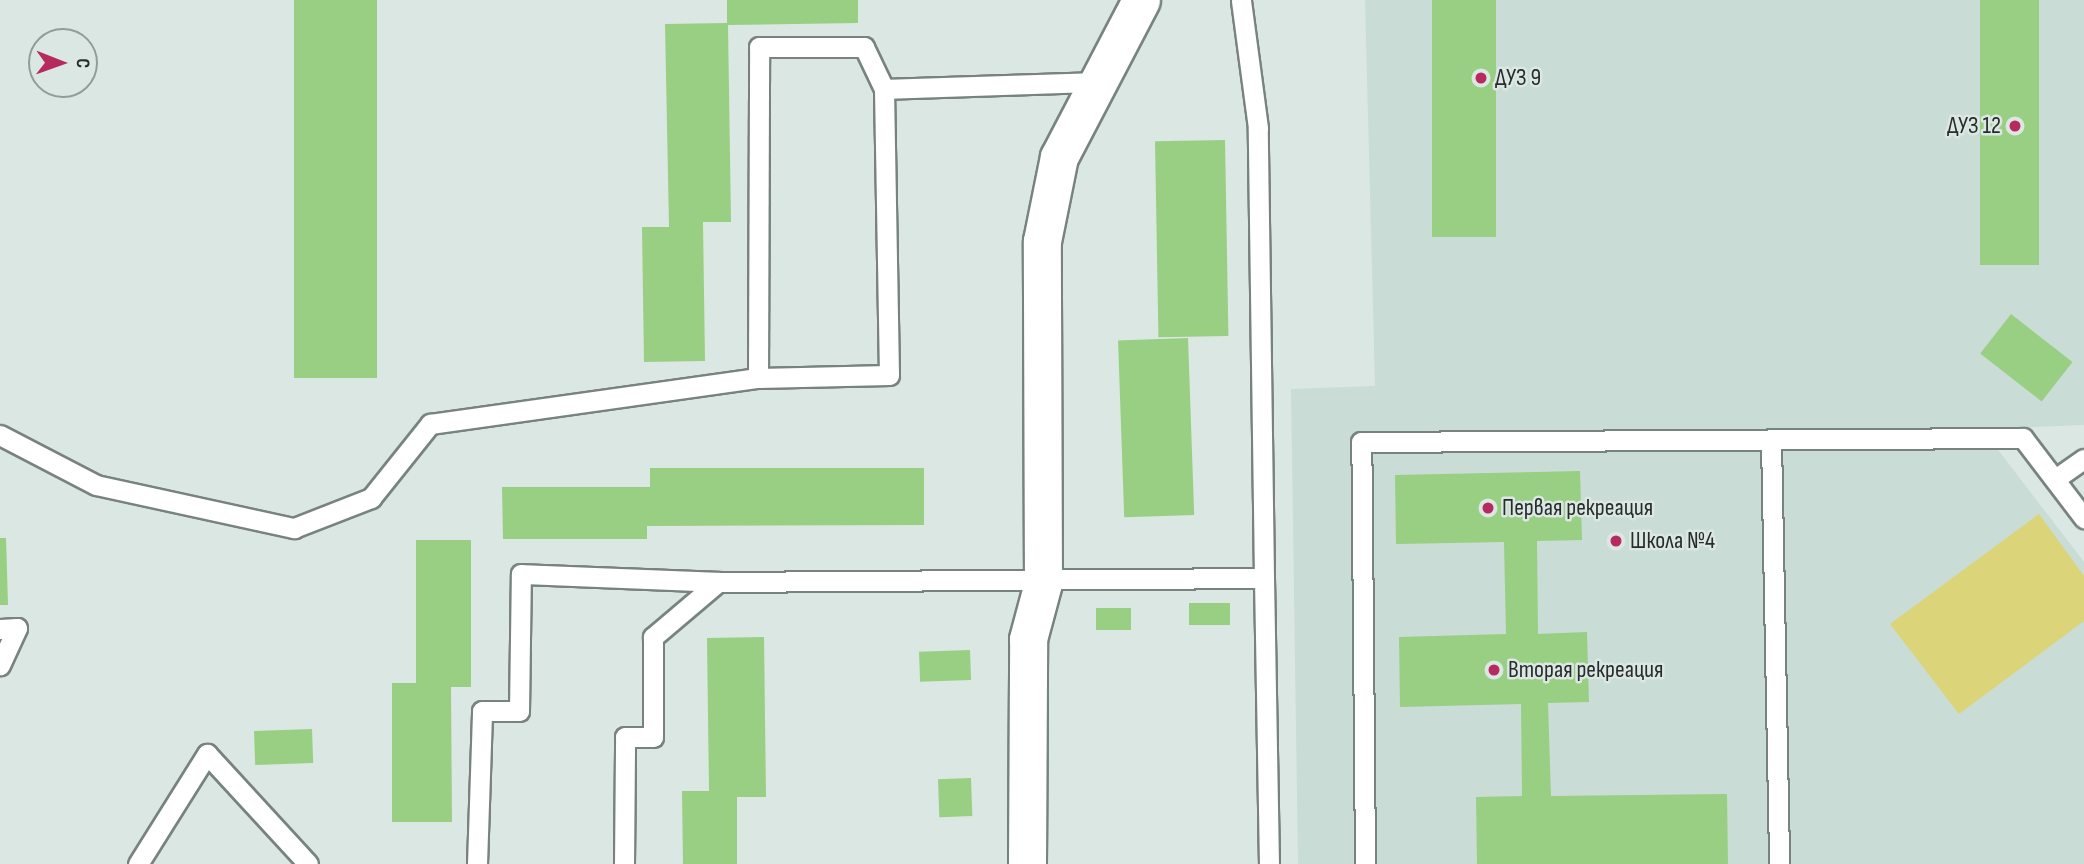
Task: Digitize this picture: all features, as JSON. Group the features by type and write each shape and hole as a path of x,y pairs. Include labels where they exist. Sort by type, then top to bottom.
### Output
{"street":[{"path":"1027,864 1028,639 1043,583 1042,241 1059,157 1141,0"}],"lane":[{"path":"1241,0 1258,128 1269,864"},
{"path":"0,435 96,485 294,528 372,498 430,424 758,378 889,375 884,89 863,47 759,47 758,378"},
{"path":"884,89 1097,82"},
{"path":"1365,864 1361,442 2023,438 2084,518"},
{"path":"1771,440 1779,864"},
{"path":"2055,479 2084,459"},
{"path":"477,864 482,711 519,711 521,574 718,582 1043,583 1264,578"},
{"path":"624,864 625,737 653,737 653,637 718,582"},
{"path":"0,629 17,628 0,665"},
{"path":"138,864 207,754 308,864"}],"shaded area":[{"path":"1365,0 2084,0 2084,425 1982,429 2084,562 2084,864 1298,864 1291,389 1375,386"},
{"path":"2039,514 2084,576 2084,621 1959,714 1890,624"}],"building":[{"path":"294,0 377,0 377,378 294,378"},
{"path":"727,0 858,0 858,23 728,25 731,222 703,222 705,361 644,362 642,227 669,227 665,24 727,23"},
{"path":"1432,0 1496,0 1496,237 1432,237"},
{"path":"1980,0 2039,0 2039,265 1980,265"},
{"path":"1225,140 1228,336 1158,337 1155,141"},
{"path":"2011,314 2072,362 2042,401 1980,353"},
{"path":"1188,338 1194,515 1124,517 1118,340"},
{"path":"650,468 924,468 924,525 647,526 647,539 503,539 502,487 650,487"},
{"path":"1580,471 1582,540 1537,541 1538,634 1587,632 1589,702 1548,703 1551,796 1727,794 1728,864 1477,864 1476,797 1522,796 1521,704 1400,707 1399,637 1506,634 1504,542 1396,544 1395,475"},
{"path":"0,538 6,538 8,605 0,605"},
{"path":"416,540 471,540 471,687 451,687 452,822 392,822 392,683 416,683"},
{"path":"1189,603 1230,603 1230,625 1189,625"},
{"path":"1096,608 1131,608 1131,630 1096,630"},
{"path":"764,637 766,797 737,797 737,864 683,864 682,791 709,791 707,638"},
{"path":"970,650 971,680 920,682 919,652"},
{"path":"312,729 313,763 255,765 254,731"},
{"path":"971,778 972,816 939,817 938,779"}],"place":[{"name":"ДУЗ 9","path":"1481,78"},
{"name":"ДУЗ 12","path":"2015,126"},
{"name":"Первая рекреация","path":"1488,508"},
{"name":"Школа №4","path":"1616,541"},
{"name":"Вторая рекреация","path":"1494,670"}]}
